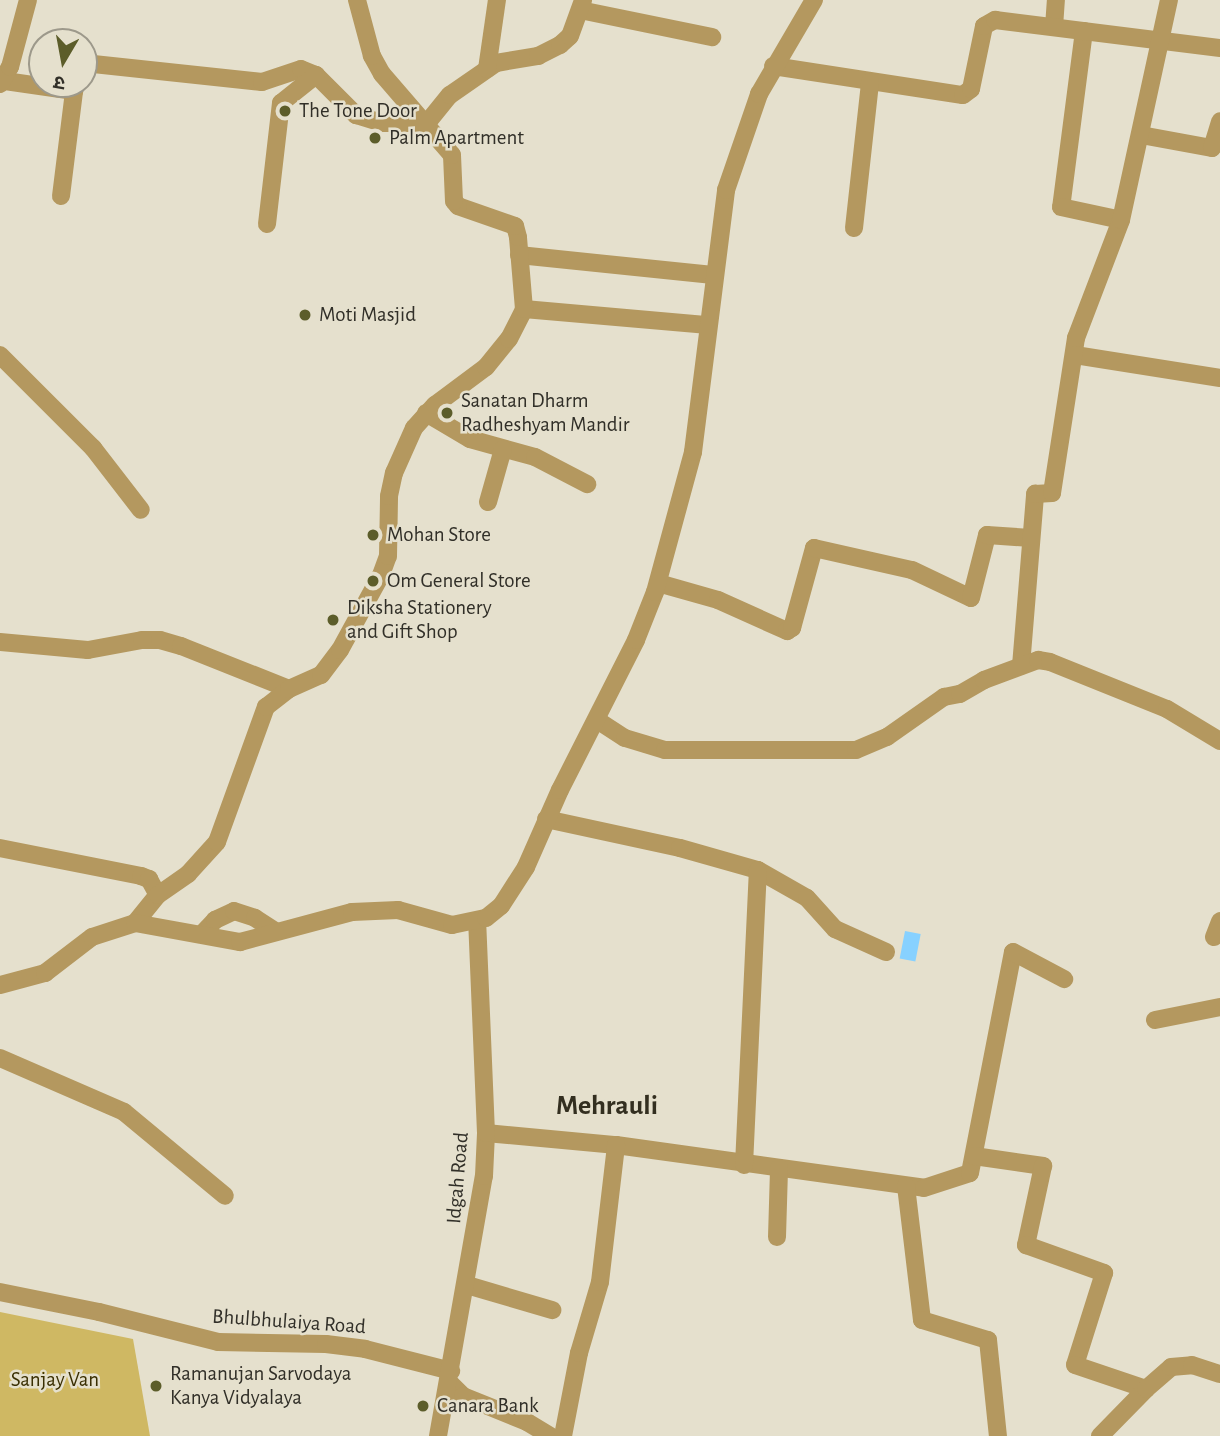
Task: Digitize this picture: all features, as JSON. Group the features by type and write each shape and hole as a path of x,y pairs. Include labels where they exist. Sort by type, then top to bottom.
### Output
{"street":[{"path":"28,0 2,82 28,84"},
{"path":"135,923 158,895 188,874 217,842 260,719 275,698 321,675 335,659 382,575 388,556 389,496 402,450 426,414 486,367 509,339 524,309 514,226 458,206 454,201 454,161 427,123 393,89 372,57 357,0"},
{"path":"487,69 497,0"},
{"path":"0,985 45,973 92,937 135,923 203,933 215,939 240,942 352,912 398,910 452,925 486,918 501,906 513,889 636,640 658,583 693,452 718,229 735,156 773,66 814,0"},
{"path":"1054,27 1056,0"},
{"path":"1021,666 1035,494 1052,493 1076,338 1121,220 1170,0"},
{"path":"427,123 450,95 487,69 503,60 551,52 570,36 582,5 712,37"},
{"path":"773,66 963,95 971,89 982,31 988,21 1220,48"},
{"path":"1084,31 1061,207 1121,220"},
{"path":"98,64 262,82 301,69 316,75 356,114 382,123 427,123"},
{"path":"267,224 281,103 316,75"},
{"path":"855,228 870,82"},
{"path":"61,196 73,98"},
{"path":"1141,135 1212,148 1220,121"},
{"path":"519,255 713,275"},
{"path":"524,309 708,325"},
{"path":"0,355 93,448 141,510"},
{"path":"1075,355 1220,378"},
{"path":"426,414 470,439 535,457 587,484"},
{"path":"488,502 503,449"},
{"path":"658,583 718,600 787,631 792,628 814,548 912,570 971,598 987,535 1031,538"},
{"path":"0,642 88,650 142,640 160,640 289,690"},
{"path":"597,720 625,738 665,751 856,750 887,737 944,697 960,694 984,680 1038,660 1050,662 1167,709 1220,741"},
{"path":"546,819 680,848 758,870 807,898 835,929 886,952"},
{"path":"0,848 141,876 149,879 158,895"},
{"path":"744,1165 758,870"},
{"path":"203,933 215,920 234,911 255,918 275,931"},
{"name":"Idgah Road","path":"438,1436 478,1221 486,1133 477,921"},
{"path":"486,1133 616,1145 744,1165 924,1188 970,1174 1013,952 1064,979"},
{"path":"1155,1020 1220,1007"},
{"path":"0,1058 124,1112 225,1196"},
{"path":"563,1436 579,1353 600,1282 616,1145"},
{"path":"974,1156 1043,1166 1026,1245 1104,1273 1075,1365 1146,1389"},
{"path":"777,1237 779,1168"},
{"path":"906,1186 922,1320 988,1340 998,1436"},
{"path":"467,1285 552,1310"},
{"name":"Bhulbhulaiya Road","path":"0,1292 99,1312 218,1342 326,1344 365,1349 450,1377"},
{"path":"1100,1436 1171,1367 1182,1365 1220,1374"},
{"path":"450,1377 463,1396 527,1422 550,1436"}],"green space":[{"name":"Sanjay Van","path":"0,1312 133,1339 150,1436 0,1436"}],"water":[{"path":"905,931 921,934 915,962 900,958"}],"place":[{"name":"The Tone Door","path":"285,111"},
{"name":"Palm Apartment","path":"375,138"},
{"name":"Moti Masjid","path":"305,315"},
{"name":"Sanatan Dharm Radheshyam Mandir","path":"447,413"},
{"name":"Mohan Store","path":"373,535"},
{"name":"Om General Store","path":"373,581"},
{"name":"Diksha Stationery and Gift Shop","path":"333,620"},
{"name":"Ramanujan Sarvodaya Kanya Vidyalaya","path":"156,1386"},
{"name":"Canara Bank","path":"423,1406"}],"district":[{"name":"Mehrauli","path":"607,1106"}]}
